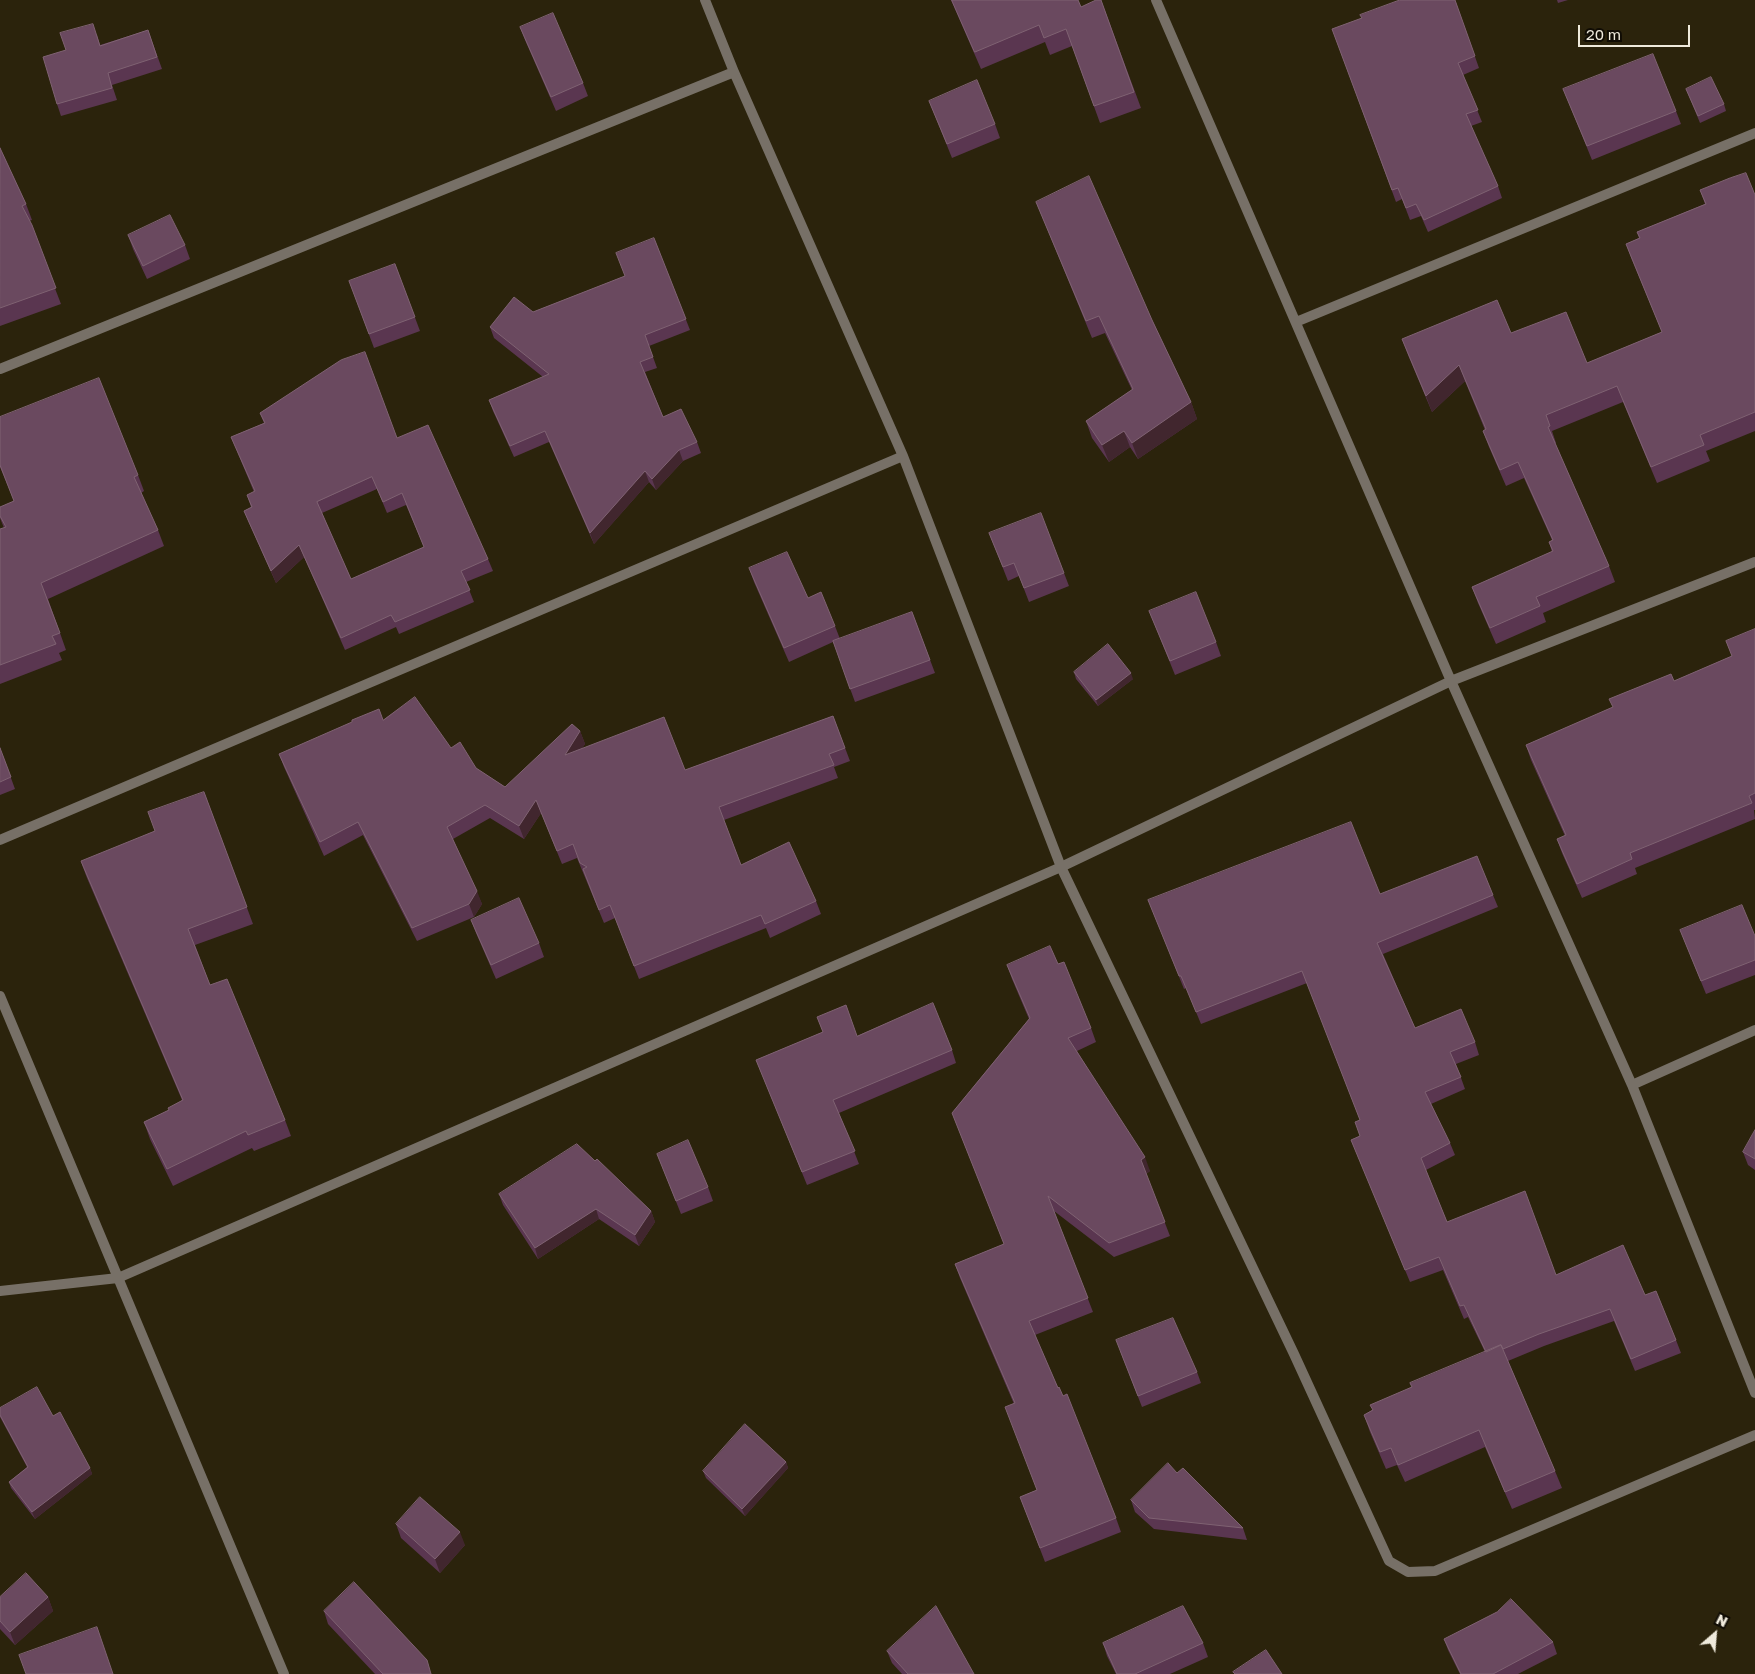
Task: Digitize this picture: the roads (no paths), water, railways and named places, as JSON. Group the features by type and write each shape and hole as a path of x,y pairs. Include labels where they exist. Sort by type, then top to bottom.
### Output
{"street":[{"path":"705,0 734,72 903,456 1061,867 1294,1354 1390,1561 1408,1572 1435,1571 1755,1436"},
{"path":"1156,0 1450,681 1632,1085 1755,1393"},
{"path":"0,369 734,72"},
{"path":"1296,322 1755,132"},
{"path":"0,840 903,456"},
{"path":"0,1291 118,1278 1061,867 1450,681 1755,562"},
{"path":"0,996 284,1674"},
{"path":"1632,1085 1755,1030"}]}
